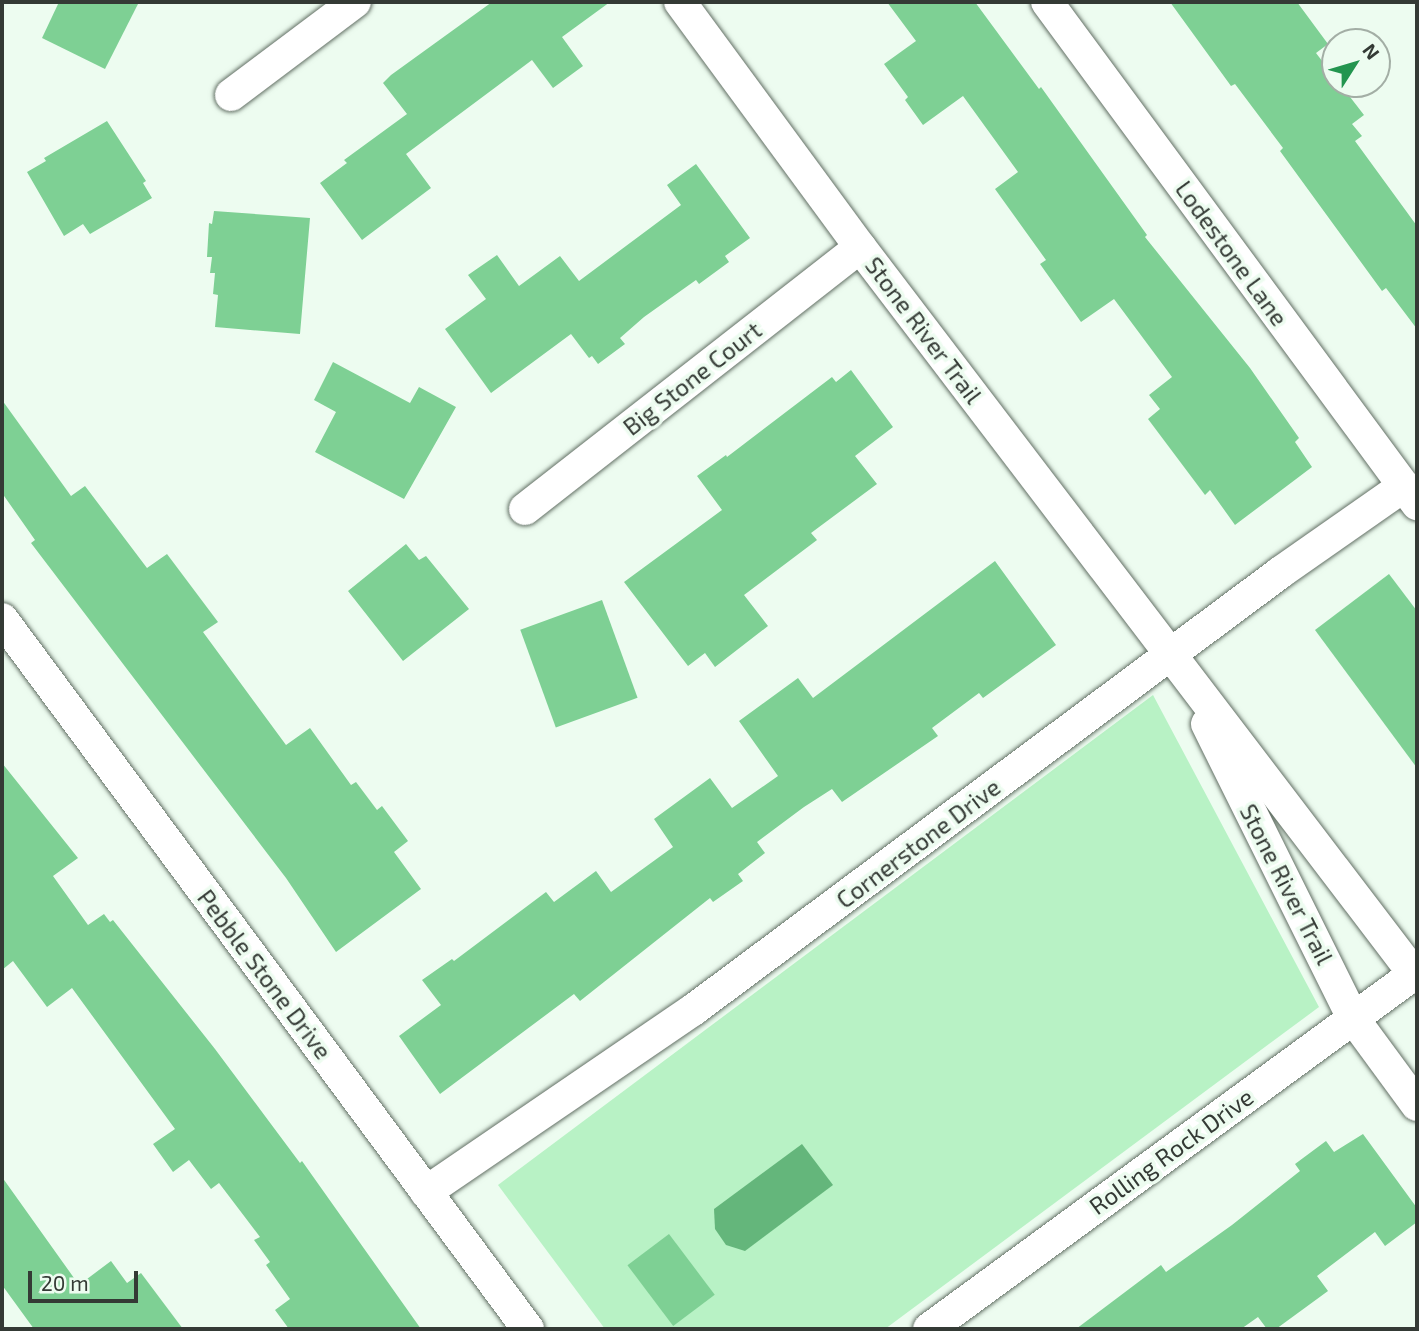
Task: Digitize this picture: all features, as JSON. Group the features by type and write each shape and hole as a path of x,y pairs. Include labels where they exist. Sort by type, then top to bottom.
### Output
{"street":[{"path":"231,95 355,2"},
{"name":"Stone River Trail","path":"680,2 860,247 1416,976"},
{"name":"Lodestone Lane","path":"1047,2 1410,495"},
{"name":"Big Stone Court","path":"524,509 860,247"},
{"name":"Cornerstone Drive","path":"426,1192 693,1010 1281,572 1410,495"},
{"name":"Pebble Stone Drive","path":"2,619 528,1329"},
{"name":"Stone River Trail","path":"1172,654 1353,1018 1417,1105"},
{"name":"Rolling Rock Drive","path":"929,1329 1353,1018 1416,976"}],"shaded area":[{"path":"1153,695 1319,1007 885,1329 605,1329 498,1185"},
{"path":"802,1144 833,1185 745,1251 726,1245 715,1229 714,1209"}],"building":[{"path":"59,2 139,2 105,69 42,38"},
{"path":"492,2 610,2 562,37 583,66 553,88 532,60 406,154 431,188 362,240 320,183 347,163 344,160 407,114 383,83"},
{"path":"887,2 975,2 1039,89 1041,87 1147,235 1145,237 1250,368 1299,438 1295,442 1312,467 1235,525 1210,490 1205,495 1148,419 1160,409 1149,395 1172,377 1114,299 1081,322 1040,264 1046,260 995,189 1018,172 963,96 923,125 905,100 908,97 884,64 916,41"},
{"path":"1170,2 1297,2 1321,35 1321,49 1316,53 1321,60 1321,98 1351,98 1364,115 1352,124 1362,136 1355,141 1417,226 1417,329 1386,288 1382,291 1280,151 1283,148 1235,84 1231,86"},
{"path":"107,121 146,181 143,183 152,198 90,234 83,224 64,236 27,172 46,161 44,158"},
{"path":"696,164 750,238 725,256 729,262 699,284 696,280 644,317 620,338 625,344 598,364 592,356 589,358 571,334 491,393 445,329 486,299 468,275 497,255 519,286 560,256 579,281 681,205 667,185"},
{"path":"214,211 310,218 300,334 215,327 218,295 213,294 215,273 210,273 212,257 207,257 209,223 212,224"},
{"path":"333,362 410,403 419,387 456,407 404,499 315,452 336,412 314,400"},
{"path":"851,370 893,427 855,456 877,484 811,533 817,540 744,595 768,626 715,667 705,653 688,666 624,582 722,510 697,476 726,455 727,457 832,377 836,382"},
{"path":"2,400 71,496 85,486 147,568 167,554 218,622 203,632 286,745 310,728 351,785 356,782 377,810 382,806 408,841 394,852 421,889 336,952 286,878 31,543 35,540 2,493"},
{"path":"406,544 419,560 426,556 469,609 403,661 348,591"},
{"path":"995,561 1056,645 983,698 979,693 932,728 938,736 842,802 832,789 804,807 757,842 765,853 738,874 743,881 713,902 710,898 580,1001 574,994 440,1094 399,1036 441,1005 422,980 452,959 454,961 546,892 554,902 596,871 611,892 673,847 654,819 710,778 732,808 778,776 739,721 798,678 813,698"},
{"path":"1389,574 1417,611 1417,768 1315,630"},
{"path":"602,600 638,698 556,727 520,630"},
{"path":"2,763 78,858 53,876 88,925 104,914 110,922 113,920 215,1049 300,1163 302,1161 421,1329 289,1329 275,1310 290,1299 266,1265 270,1262 254,1240 260,1237 219,1183 211,1189 189,1160 173,1172 153,1144 175,1129 72,988 47,1007 13,961 2,970"},
{"path":"1363,1134 1417,1208 1417,1222 1385,1246 1375,1232 1317,1276 1328,1291 1276,1329 1267,1329 1258,1317 1241,1329 1076,1329 1161,1265 1166,1272 1232,1225 1300,1171 1295,1164 1326,1141 1334,1152"},
{"path":"2,1177 79,1285 111,1261 127,1283 141,1273 183,1329 34,1329 2,1285"},
{"path":"669,1234 715,1295 673,1326 627,1265"}]}
